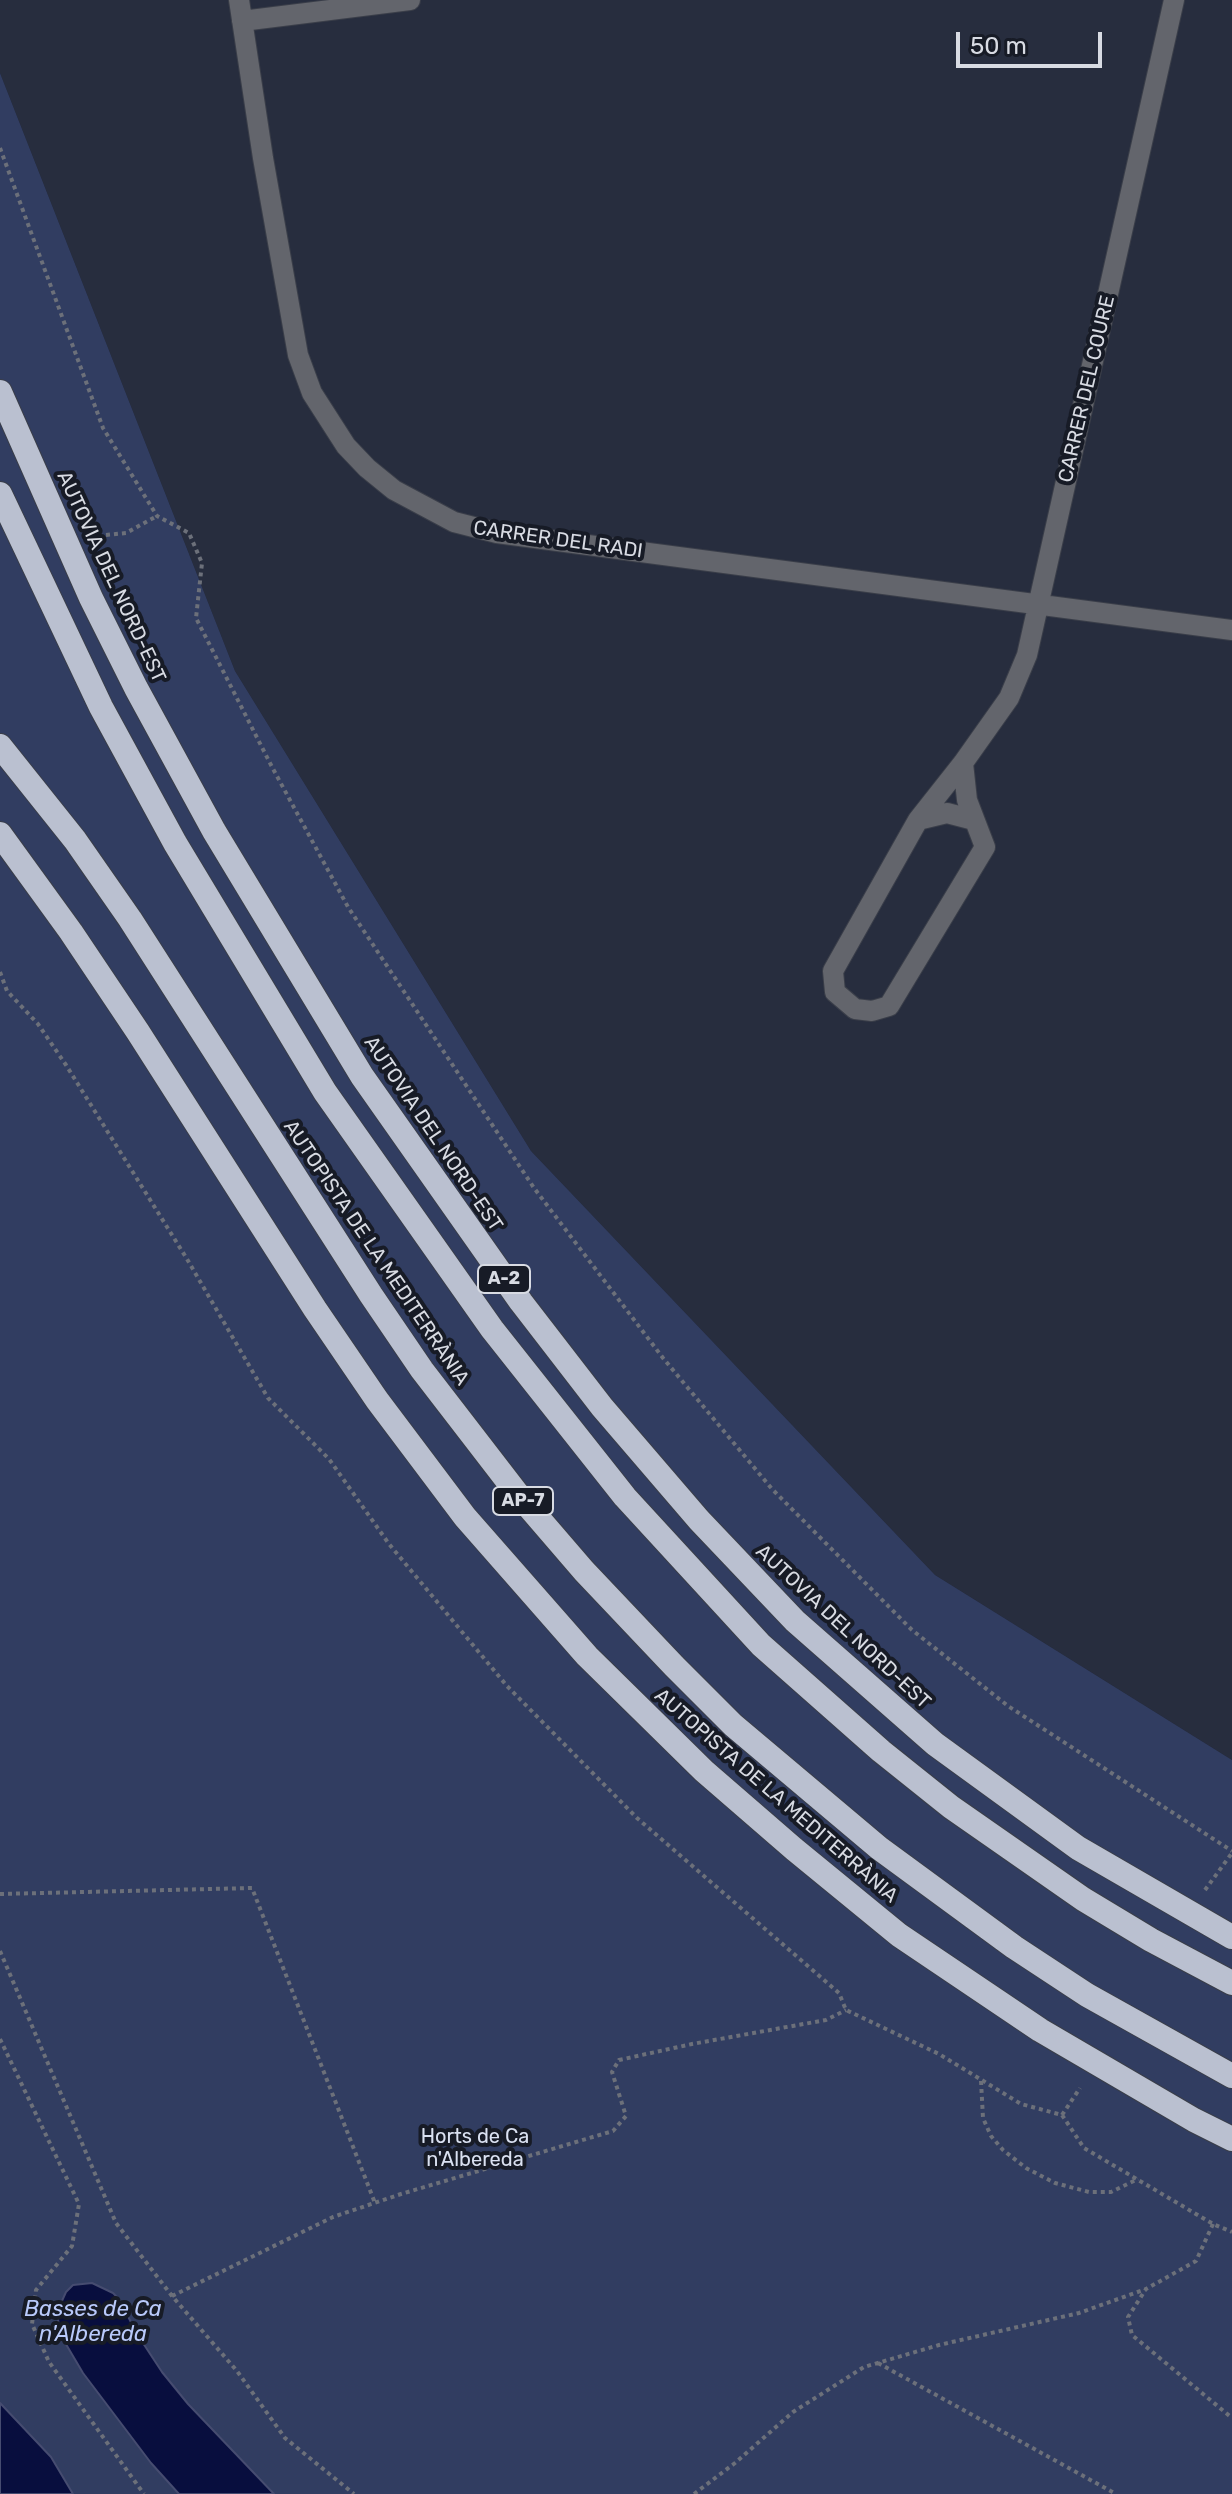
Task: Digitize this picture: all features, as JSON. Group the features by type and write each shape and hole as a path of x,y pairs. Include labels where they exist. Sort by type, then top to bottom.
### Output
{"highway":[{"name":"AUTOVIA DEL NORD-EST","path":"0,392 91,598 214,831 362,1076 512,1290 602,1407 699,1520 774,1600 865,1685 935,1744 1078,1848 1232,1937"},
{"name":"A-2","path":"0,494 101,707 175,843 325,1092 492,1329 625,1497 761,1645 881,1751 963,1816 1083,1899 1232,1983"},
{"name":"AUTOPISTA DE LA MEDITERRÀNIA","path":"0,746 75,840 130,919 422,1370 516,1492 584,1571 733,1725 879,1848 1026,1955 1158,2036 1232,2076"},
{"name":"AUTOPISTA DE LA MEDITERRÀNIA","path":"0,834 122,1007 315,1309 377,1400 465,1517 587,1656 704,1771 899,1935 1040,2030 1232,2139"}],"street":[{"name":"CARRER DEL RADI","path":"239,0 298,355 312,393 346,446 394,490 454,522 483,531 1232,630"},
{"path":"242,21 410,0"},
{"name":"CARRER DEL COURE","path":"963,763 967,800 985,847 889,1006 872,1011 855,1009 835,992 833,971 918,820 1009,698 1027,655 1174,0"},
{"path":"918,820 947,813 974,820"}],"path":[{"path":"0,148 103,428 157,516 189,533 202,563 196,618 272,767 348,907 534,1188 663,1358 772,1489 912,1630 1008,1706 1232,1852 1205,1890"},
{"path":"106,535 126,533 157,516"},
{"path":"0,972 7,991 38,1024 74,1078 187,1259 268,1398 329,1459 389,1544 507,1686 637,1818 839,1993 846,2010 939,2054 1021,2104 1062,2115 1084,2148 1232,2233"},
{"path":"0,1894 252,1888 375,2203"},
{"path":"0,1951 116,2223 172,2296 237,2371 285,2438 354,2494"},
{"path":"172,2296 333,2217 613,2131 626,2116 612,2072 619,2060 826,2020 846,2010"},
{"path":"0,2039 79,2204 72,2246 36,2290 32,2324 49,2362 144,2494"},
{"path":"981,2081 983,2118 991,2136 1026,2168 1055,2183 1089,2192 1111,2192 1138,2179"},
{"path":"1062,2115 1080,2088"},
{"path":"694,2494 793,2412 864,2367 939,2345 1079,2313 1146,2289 1196,2261 1213,2224"},
{"path":"1146,2289 1128,2317 1132,2335 1232,2418"},
{"path":"878,2363 1116,2494"}],"shaded area":[{"path":"0,0 1232,0 1232,1760 935,1575 531,1151 235,671 0,73"}],"green space":[{"name":"Horts de Ca n'Albereda","path":"0,73 235,671 531,1151 935,1575 1232,1760 1232,2494 274,2494 188,2404 162,2372 119,2299 92,2283 73,2285 60,2334 83,2373 151,2463 179,2494 73,2494 51,2457 0,2403"}],"water":[{"name":"Basses de Ca n'Albereda","path":"92,2283 119,2299 162,2372 188,2404 274,2494 179,2494 151,2463 83,2373 60,2334 57,2312 66,2292 73,2285"},
{"path":"0,2403 51,2457 73,2494 0,2494"}]}
